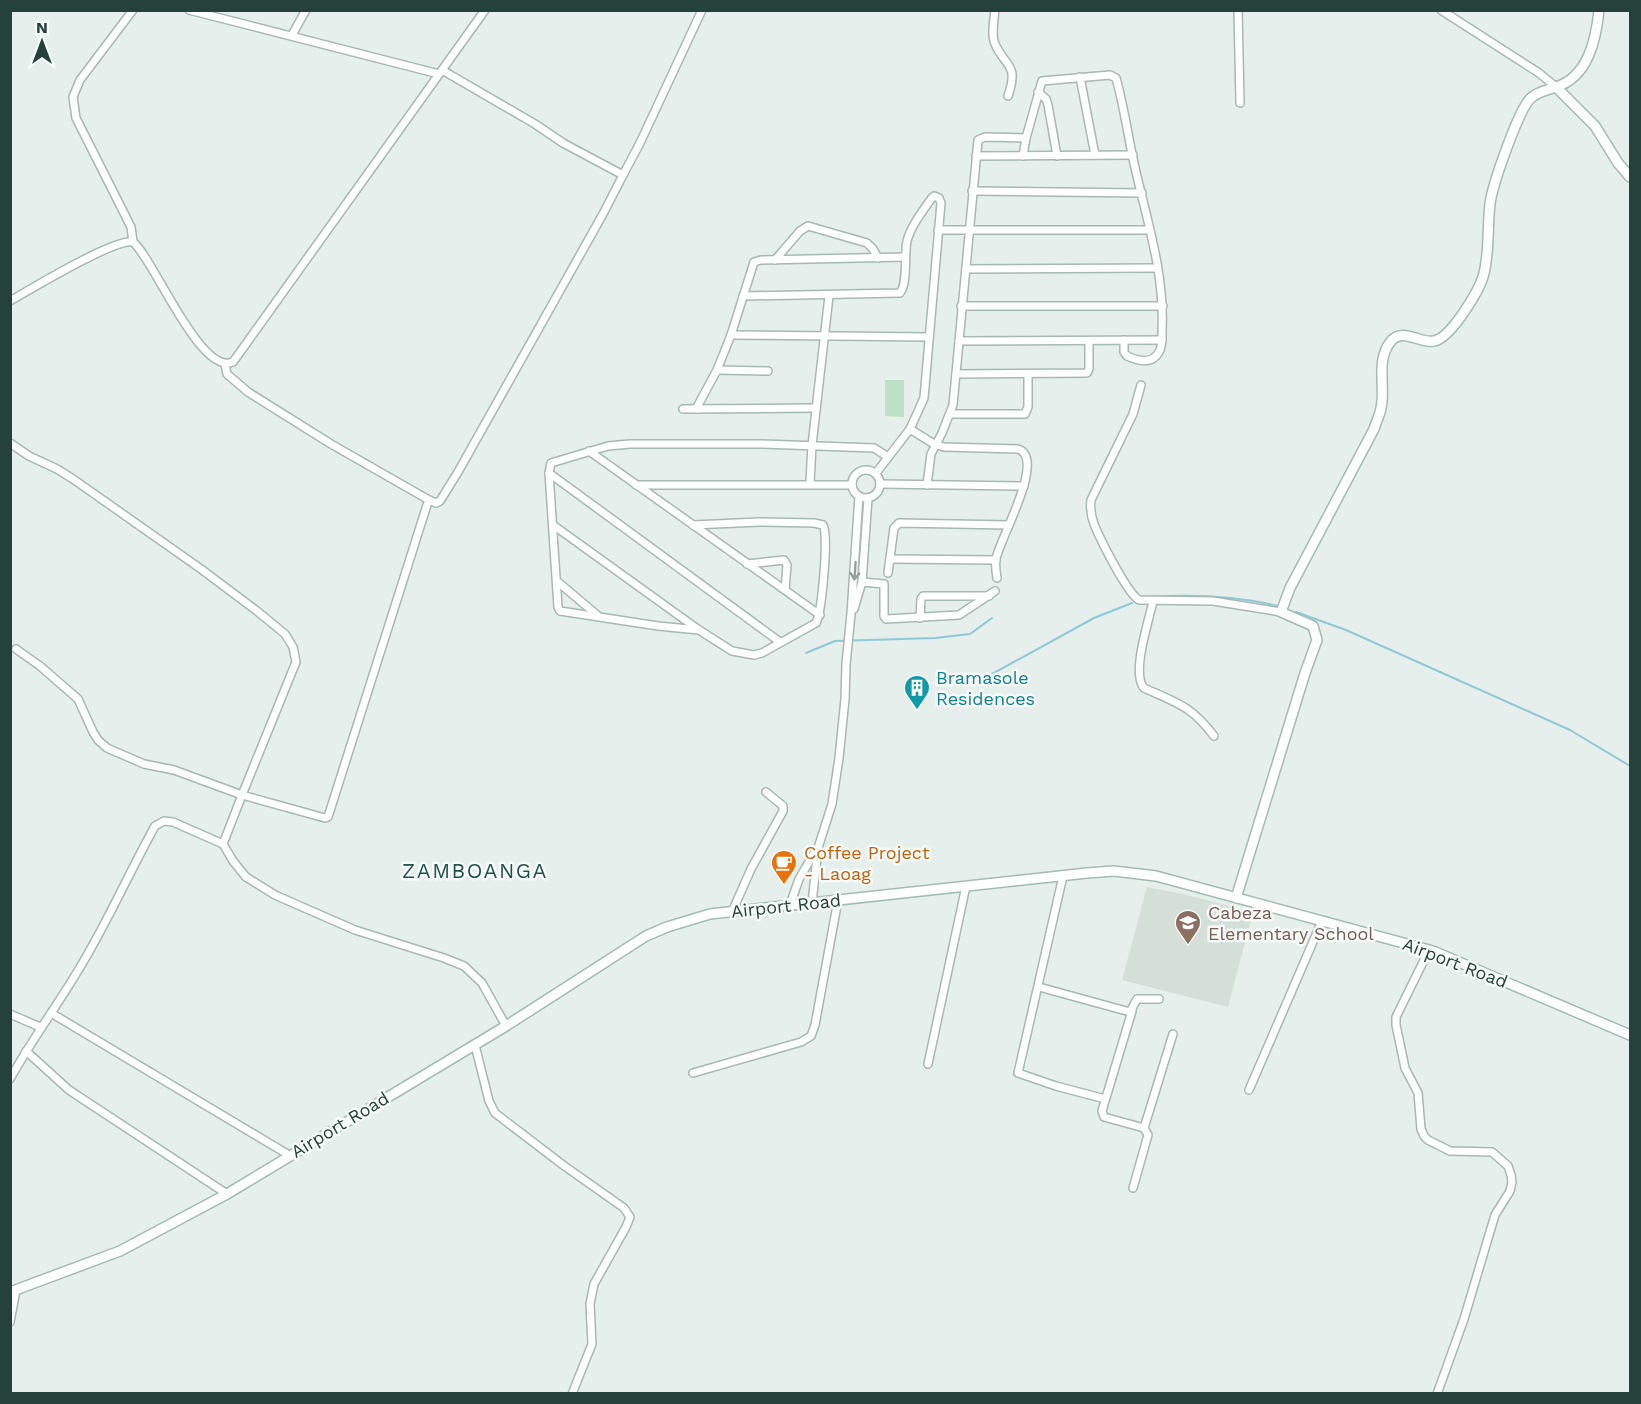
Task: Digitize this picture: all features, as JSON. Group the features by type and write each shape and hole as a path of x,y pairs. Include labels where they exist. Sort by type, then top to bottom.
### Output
{"main road":[{"path":"1236,898 1317,640 1313,626 1281,612 1290,588 1374,429 1381,409 1381,371 1388,347 1397,336 1403,335 1427,341 1438,340 1448,332 1475,295 1483,275 1488,248 1491,191 1526,103 1534,96 1571,81 1582,68 1594,38 1599,10"},
{"path":"1556,87 1595,126 1618,163 1630,177"},
{"name":"Airport Road","path":"14,1291 120,1251 227,1194 506,1026 645,936 690,920 732,912 1063,876 1114,872 1156,876 1429,950 1630,1035"}],"street":[{"path":"133,10 80,80 73,97 76,118 131,227 133,242 143,254 188,328 214,358 225,364 235,360 485,10"},
{"path":"189,10 441,72 622,175"},
{"path":"292,35 306,10"},
{"path":"225,364 227,374 248,392 350,456 429,500 436,503 440,501 603,214 658,106 702,10"},
{"path":"995,10 994,40 1008,62 1013,76 1008,96"},
{"path":"1238,10 1240,103"},
{"path":"1441,10 1556,87"},
{"path":"1023,156 1041,82 1110,75 1116,78 1142,193 1163,306 1162,340 1159,353 1144,361 1127,356 1124,352 1124,340"},
{"path":"1080,77 1095,155"},
{"path":"1038,92 1046,99 1048,105 1058,156"},
{"path":"927,485 929,460 934,444 950,414 956,374 978,140 981,138 1026,138"},
{"path":"976,156 1132,155"},
{"path":"972,191 1142,193"},
{"path":"743,296 900,294 903,289 905,257 912,230 934,196 939,198 941,203 924,398 909,429 876,473"},
{"path":"775,260 800,231 808,226 867,243 878,258"},
{"path":"938,230 1149,230"},
{"path":"10,301 123,242 133,242"},
{"path":"696,409 717,370 731,335 754,262 905,257"},
{"path":"966,269 1157,268"},
{"path":"810,483 812,445 829,296"},
{"path":"961,306 1163,306"},
{"path":"731,335 929,336"},
{"path":"956,374 1087,374 1089,340"},
{"path":"959,341 1162,340"},
{"path":"717,370 768,371"},
{"path":"950,414 1025,414 1028,407 1028,374"},
{"path":"1141,385 1133,414 1093,495 1090,508 1094,524 1130,592 1139,600 1213,601 1281,612"},
{"path":"683,409 816,408"},
{"path":"909,429 934,444 944,447 1021,449 1026,455 1026,478 996,560 997,578"},
{"path":"10,442 29,456 57,469 201,569 257,611 285,634 291,642 296,662 224,844"},
{"path":"699,630 560,611 549,473 551,463 608,446 630,444 812,445 874,448 888,457"},
{"path":"589,451 820,615"},
{"path":"868,470 876,473 881,484 878,492 868,498 859,496 852,484 854,477 860,471 868,470"},
{"path":"549,473 780,642"},
{"path":"636,485 852,484"},
{"path":"881,484 1024,486"},
{"path":"812,903 818,848 832,804 839,758 859,496"},
{"path":"851,614 857,603 862,582 868,498"},
{"path":"16,649 40,666 78,699 93,732 107,748 132,760 174,770 242,795 325,818 330,814 386,640 415,538 429,500"},
{"path":"553,525 699,630 732,651 742,654 762,653 814,626 820,615 826,530 823,525 759,522 693,525"},
{"path":"888,573 894,528 899,523 1008,525"},
{"path":"857,540 866,541"},
{"path":"747,564 784,560 787,565 785,590"},
{"path":"890,560 996,560"},
{"path":"558,582 598,616"},
{"path":"862,582 884,584 884,618 920,618 959,615 992,594 923,596 920,618"},
{"path":"1154,601 1140,664 1140,684 1144,688 1183,705 1198,716 1214,736"},
{"path":"732,912 751,869 783,811 783,806 766,792"},
{"path":"10,1079 98,936 155,826 164,821 173,822 224,844 246,878 275,895 355,930 444,958 471,972 482,983 506,1026"},
{"path":"790,905 799,879 818,848"},
{"path":"1063,876 1018,1073 1105,1099"},
{"path":"928,1064 966,886"},
{"path":"693,1073 809,1038 815,1025 838,900"},
{"path":"1249,1090 1322,921"},
{"path":"1429,950 1398,1012 1396,1025 1405,1068 1418,1094 1422,1132 1428,1140 1450,1151 1487,1151 1496,1154 1508,1166 1512,1182 1510,1191 1495,1215 1464,1319 1437,1394"},
{"path":"1039,987 1132,1011"},
{"path":"1133,1188 1148,1135 1144,1128 1104,1117 1102,1111 1136,1000 1139,998 1159,999"},
{"path":"51,1013 289,1155"},
{"path":"10,1014 40,1027"},
{"path":"1144,1128 1173,1034"},
{"path":"475,1044 489,1101 495,1113 563,1165 617,1202 630,1217 594,1284 590,1304 591,1349 572,1394"},
{"path":"26,1051 69,1090 227,1194"},
{"path":"10,1322 14,1291"}],"shaded area":[{"name":"Cabeza Elementary School","path":"1147,887 1253,912 1228,1007 1122,980"}],"green space":[{"path":"885,380 904,380 904,417 885,416"}],"waterway":[{"path":"1152,597 1215,597 1278,606"},
{"path":"981,680 1094,618 1132,603"},
{"path":"1296,612 1346,630 1570,730 1630,766"},
{"path":"806,653 835,641 935,638 970,634 992,618"}],"place":[{"name":"Bramasole Residences","path":"917,711"},
{"name":"Coffee Project - Laoag","path":"784,886"},
{"name":"Cabeza Elementary School","path":"1188,946"}],"district":[{"name":"ZAMBOANGA","path":"475,871"}]}
